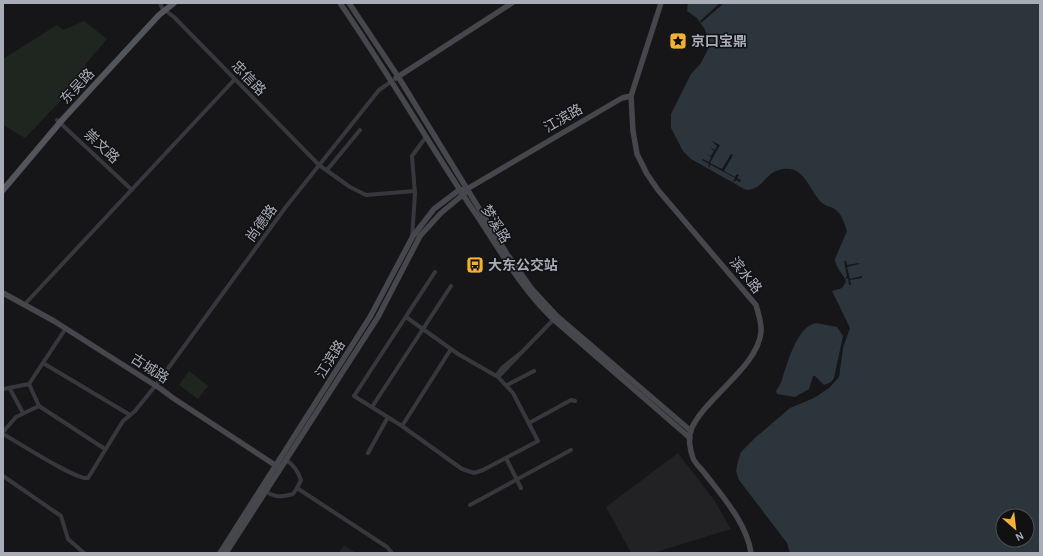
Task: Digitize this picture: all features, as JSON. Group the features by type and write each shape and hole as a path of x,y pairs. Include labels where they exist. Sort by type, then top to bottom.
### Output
{"main road":[{"name":"东吴路","path":"3,185 162,7 168,3"},
{"name":"东吴路","path":"162,7 174,3"},
{"name":"梦溪路","path":"340,3 392,81 459,190 514,275 542,309 555,318 691,431"},
{"name":"梦溪路","path":"349,3 398,77 518,270 536,294 555,318 690,438"},
{"path":"392,81 512,3"},
{"name":"滨水路","path":"661,3 631,96 632,124 637,154 647,174 670,204 756,305 761,332 757,346 732,380 701,414 691,431 690,438 693,459 739,522 750,545 751,553"},
{"name":"江滨路","path":"220,553 278,466 370,317 412,239 434,209 459,190 467,189 622,98 631,96"},
{"name":"东吴路","path":"3,190 59,121"},
{"path":"464,196 467,189"},
{"name":"江滨路","path":"226,553 266,491 278,466 286,460 378,317 420,236 441,213 464,196"},
{"name":"古城路","path":"3,294 66,328 156,385 278,466"}],"street":[{"name":"忠信路","path":"162,7 319,165 350,187 366,195 415,191"},
{"path":"24,305 235,79"},
{"name":"尚德路","path":"3,433 83,479 88,478 123,421 130,416 156,385 280,214 379,90 392,81"},
{"name":"崇文路","path":"59,121 132,190"},
{"path":"327,170 360,130"},
{"path":"412,239 415,191 412,156 426,137"},
{"path":"406,317 452,349 497,376 507,385 538,441 474,473 462,469 402,426 354,396 435,272"},
{"path":"372,407 451,286"},
{"path":"497,376 503,367 522,352 555,318"},
{"path":"3,389 29,384 66,328"},
{"path":"402,426 452,349"},
{"path":"43,363 130,416"},
{"path":"507,385 534,371"},
{"path":"29,384 39,406 106,449"},
{"path":"10,388 23,413"},
{"path":"529,423 572,400 575,401"},
{"path":"3,433 16,417 39,406"},
{"path":"368,453 388,417"},
{"path":"3,424 8,427"},
{"path":"470,504 571,450"},
{"path":"506,458 521,488"},
{"path":"266,491 282,497 293,494 297,488 301,480 299,472 293,464 286,460"},
{"path":"3,476 61,516 68,539 84,553"},
{"path":"297,488 387,547 392,553"}],"shaded area":[{"path":"688,3 1040,3 1040,553 790,553 787,543 739,480 736,471 741,452 790,408 814,398 829,388 839,377 843,348 850,328 832,291 842,288 846,282 836,265 835,259 847,231 839,213 833,208 822,203 805,179 795,170 788,169 774,172 757,187 746,190 691,159 683,151 671,128 671,114 691,74 701,63 708,49 709,39 697,18 687,11"},
{"path":"84,21 107,39 85,65 90,70 25,138 3,125 3,59 57,25 63,30"},
{"path":"816,323 837,327 843,336 834,378 831,382 824,385 815,376 813,376 809,389 795,397 777,394 776,391 782,381 790,356 798,338 809,326"},
{"path":"189,371 208,386 198,399 179,385"},
{"path":"678,453 714,500 731,529 653,553 631,553 606,507"},
{"path":"344,545 356,553 339,553"}],"pier":[{"path":"720,3 724,3 701,23 700,21"},
{"path":"712,141 720,145 710,163 722,169 731,154 733,155 724,171 735,177 737,174 739,175 737,178 741,180 740,182 736,180 733,182 735,178 711,165 708,168 709,164 702,160 703,159 709,162 711,157 706,154 711,156 714,151 710,147 715,150 717,146"},
{"path":"844,261 846,261 847,265 859,263 847,267 850,279 862,276 862,278 850,280 851,285 849,285 848,278 845,279 847,276"}],"place":[{"name":"京口宝鼎","path":"678,41"},
{"name":"大东公交站","path":"475,265"}]}
